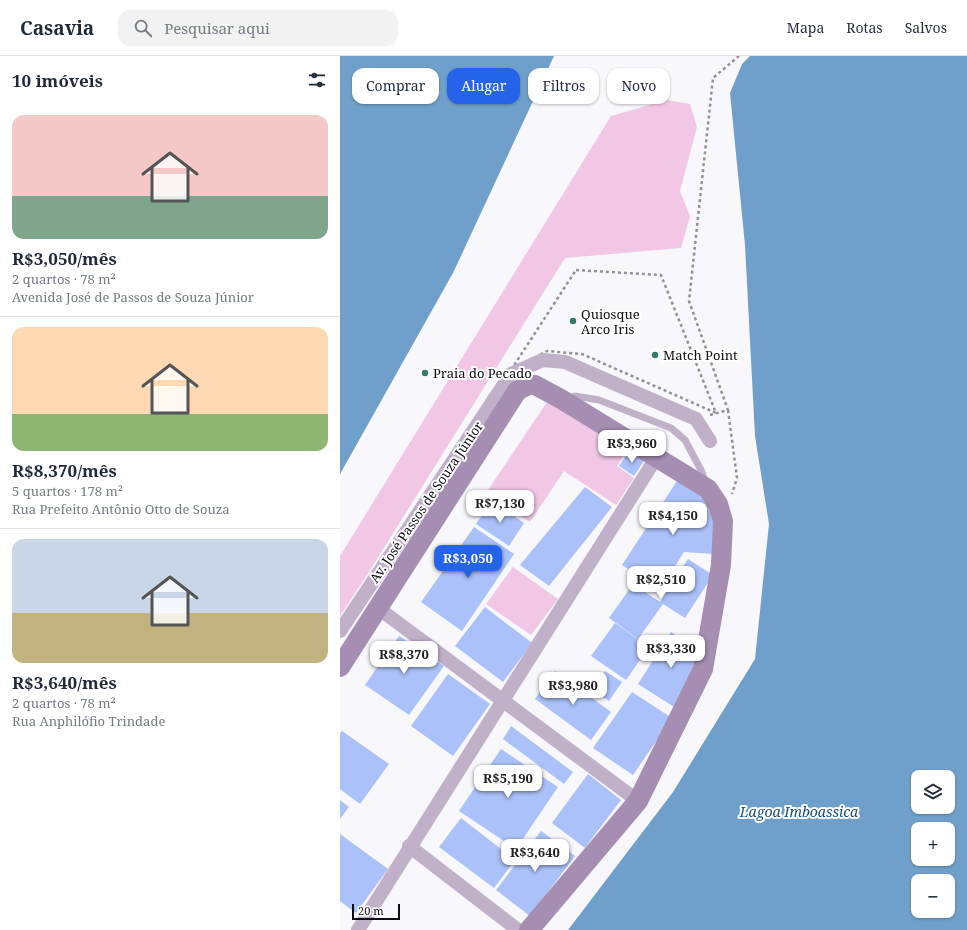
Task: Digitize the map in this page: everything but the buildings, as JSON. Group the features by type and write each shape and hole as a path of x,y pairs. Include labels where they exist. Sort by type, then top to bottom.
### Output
{"street":[{"path":"340,667 513,398 516,378 543,360 565,362 696,419 710,441"},
{"path":"516,378 528,385 535,385 561,399 708,489 718,504 723,521 722,565 703,669 638,801 529,930"},
{"name":"Av. José Passos de Souza Júnior","path":"340,631 516,378"},
{"path":"358,930 409,846 656,458"},
{"path":"378,608 638,801"},
{"path":"409,846 518,930"}],"lane":[{"path":"561,399 575,396 599,400 671,428 684,440 702,472 708,489"}],"path":[{"path":"723,521 737,478 728,410 689,301 713,78 739,56"},
{"path":"576,270 661,275 716,414 582,354 547,351 511,370 576,270"},
{"path":"696,419 728,410"}],"shaded area":[{"path":"670,101 690,104 697,127 680,191 690,216 681,248 565,258 340,616 340,556 611,116 653,104 670,104"},
{"path":"549,399 627,450 617,466 634,478 616,505 564,471 530,522 486,493"},
{"path":"513,567 558,599 531,635 486,604"}],"water":[{"path":"340,56 554,56 548,68 528,68 528,104 532,104 453,273 340,474"},
{"name":"Lagoa Imboassica","path":"750,56 967,56 967,930 568,930 673,792 755,659 769,524 755,436 745,245 730,93 742,64"}],"place":[{"name":"Quiosque Arco Iris","path":"573,321"},
{"name":"Match Point","path":"655,355"},
{"name":"Praia do Pecado","path":"425,373"}]}
